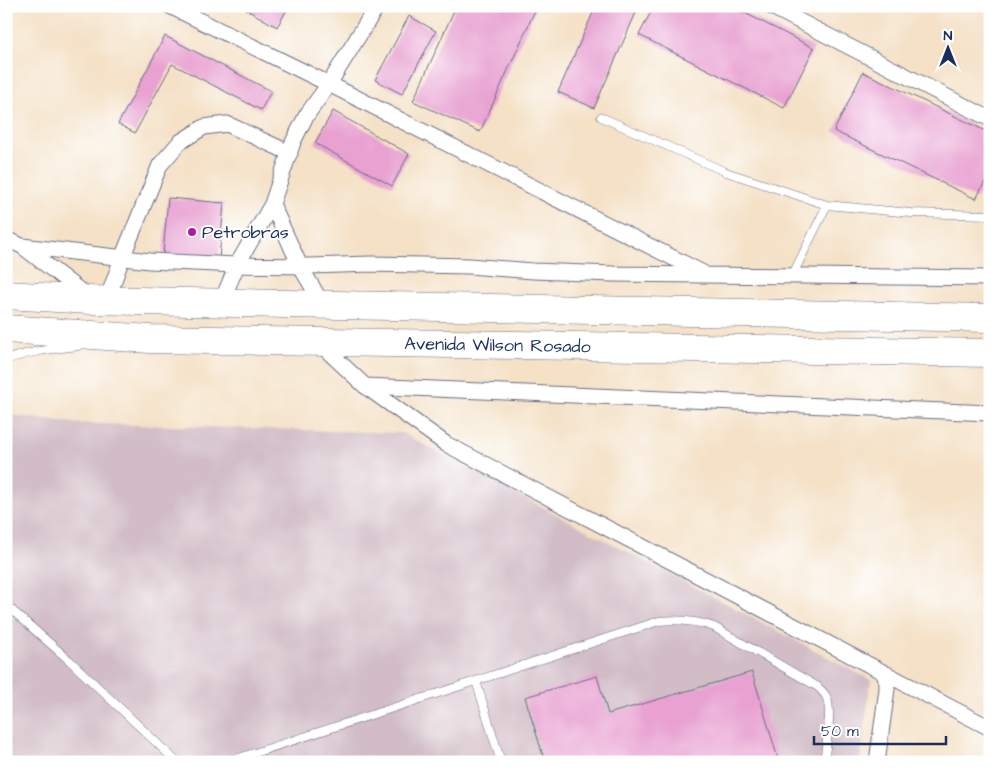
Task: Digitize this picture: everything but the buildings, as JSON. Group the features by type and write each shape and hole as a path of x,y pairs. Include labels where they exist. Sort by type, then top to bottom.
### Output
{"highway":[{"name":"Avenida Wilson Rosado","path":"6,295 99,300 221,303 990,318"},
{"name":"Avenida Wilson Rosado","path":"6,329 150,340 990,353"}],"street":[{"path":"170,6 707,275"},
{"path":"221,303 237,265 272,204 293,142 306,116 329,84 377,6"},
{"path":"770,6 990,119"},
{"path":"6,239 22,246 99,300 122,258 160,165 180,142 204,127 227,124 290,153"},
{"path":"272,204 300,266 323,305"},
{"path":"22,246 150,261 237,265 371,264 469,266 533,271 707,275 990,278"},
{"path":"318,342 365,386 446,444 990,728"},
{"path":"365,386 990,413"},
{"path":"877,762 887,689 884,674"}],"lane":[{"path":"601,118 726,172 828,205 911,213 990,215"},
{"path":"792,276 828,205"},
{"path":"102,344 150,340"},
{"path":"6,360 45,350 83,346"},
{"path":"6,605 70,660 177,762"},
{"path":"227,762 659,621 683,620 699,622 714,627 818,687 825,695 829,715 824,762"},
{"path":"476,681 501,762"}],"shaded area":[{"path":"6,415 75,423 402,433 871,680 860,762 6,762"}],"place":[{"name":"Petrobras","path":"192,232"}]}
